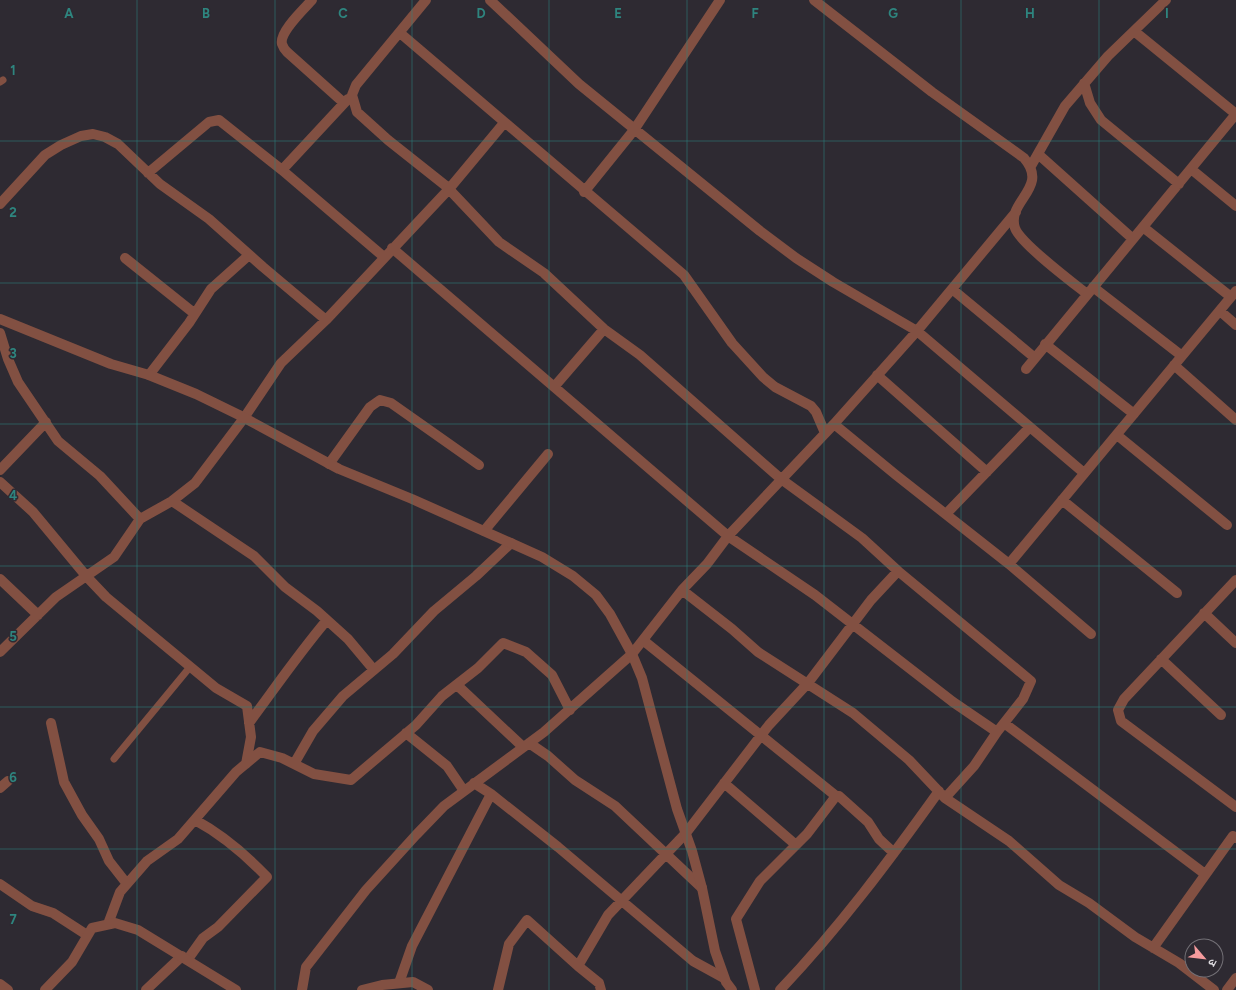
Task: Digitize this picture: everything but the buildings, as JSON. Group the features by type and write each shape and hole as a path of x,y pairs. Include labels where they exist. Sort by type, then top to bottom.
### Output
{"street":[{"path":"312,0 285,30 282,38 282,45 287,52 344,103"},
{"path":"282,170 352,95 362,76 400,33 426,0"},
{"path":"490,0 579,84 634,130 796,258 833,282 917,331 1084,473"},
{"path":"584,192 634,130 720,0"},
{"path":"302,990 306,967 366,890 421,830 444,806 570,710 632,654 644,641 682,590 707,564 728,536 834,424 917,331 1016,212 1032,181 1033,174 1031,166 1024,158 932,92 814,0"},
{"path":"1031,166 1065,106 1108,56 1166,0"},
{"path":"1026,369 1045,344 1143,228 1236,114 1134,31"},
{"path":"400,33 584,192 684,275 732,343 775,388 811,406 816,412 825,433"},
{"path":"1084,83 1090,103 1101,120 1179,184"},
{"path":"352,95 357,112 388,140 449,189 499,242 544,274 604,329 640,355 781,479 862,538 898,570 1032,681 1023,699 997,732 974,766 942,794 894,853 854,906 811,957 780,990"},
{"path":"148,173 214,120 224,123 282,170 384,257"},
{"path":"0,652 56,598 114,557 140,519 172,501 195,483 244,418 281,363 326,320 449,189 504,123"},
{"path":"0,204 45,155 61,145 81,136 92,134 106,137 118,144 160,184 210,219 249,255 326,320"},
{"path":"1038,154 1133,239"},
{"path":"1190,169 1236,206"},
{"path":"1016,212 1014,228 1021,237 1051,265 1182,356"},
{"path":"1009,564 1234,294 1143,228"},
{"path":"392,248 728,536 815,595 953,702 997,732"},
{"path":"149,375 195,314 211,289 249,255"},
{"path":"125,258 195,314"},
{"path":"952,289 1035,358"},
{"path":"1220,311 1236,325"},
{"path":"0,319 111,364 149,375 196,394 329,464 542,557 573,576 596,596 610,614 632,654 642,678 677,809 686,833 702,888 715,951 724,978 732,990"},
{"path":"554,387 604,329"},
{"path":"0,333 8,359 18,382 58,441 100,476 140,519"},
{"path":"1045,344 1134,414"},
{"path":"1174,366 1236,420"},
{"path":"876,376 987,472"},
{"path":"329,464 370,407 380,400 392,403 479,465"},
{"path":"0,470 46,422"},
{"path":"834,424 1009,564 1091,634"},
{"path":"946,514 1030,427"},
{"path":"1117,435 1227,525"},
{"path":"484,531 548,454"},
{"path":"0,482 33,512 87,577 106,597 216,688 247,706 251,737 246,764"},
{"path":"1062,500 1177,594"},
{"path":"172,501 254,556 285,588 327,620 348,639 374,670"},
{"path":"294,764 313,732 344,696 393,654 434,611 476,576 511,543"},
{"path":"578,966 608,915 620,900 686,833 762,735 808,683 871,600 898,570"},
{"path":"0,579 38,615"},
{"path":"1236,580 1124,699 1120,705 1118,715 1122,721 1236,807"},
{"path":"682,590 732,629 758,652 853,713 909,760 942,794 1009,842 1059,885 1090,903 1135,937 1179,963 1214,990"},
{"path":"1204,613 1236,643"},
{"path":"249,723 277,686 299,653 327,620"},
{"path":"644,641 836,796 839,796 868,822 879,839 894,853"},
{"path":"108,924 120,892 147,861 178,839 236,772 260,752 282,758 314,774 351,780 406,733 442,696 478,668 503,643 526,652 552,676 570,710"},
{"path":"1161,659 1221,715"},
{"path":"457,685 526,745 548,756 575,780 615,806 702,888"},
{"path":"51,723 64,782 72,798 99,840 109,861 127,884"},
{"path":"1004,723 1205,874"},
{"path":"406,733 447,766 464,791"},
{"path":"0,788 8,781"},
{"path":"474,783 491,794 558,847 693,961 724,978"},
{"path":"724,783 796,845"},
{"path":"399,983 412,946 491,794"},
{"path":"755,990 736,920 760,881 796,845 836,796"},
{"path":"146,990 185,957 203,938 218,927 267,877 242,852 217,831 195,820"},
{"path":"1153,948 1235,834"},
{"path":"0,884 32,906 53,913 87,935"},
{"path":"498,990 509,944 527,920 598,983 601,990"},
{"path":"45,990 72,962 92,928 115,922 138,930 185,957 236,990"},
{"path":"1227,990 1236,978"},
{"path":"362,990 412,982 428,990"},
{"path":"0,984 8,990"}],"lane":[{"path":"114,759 190,667"}]}
